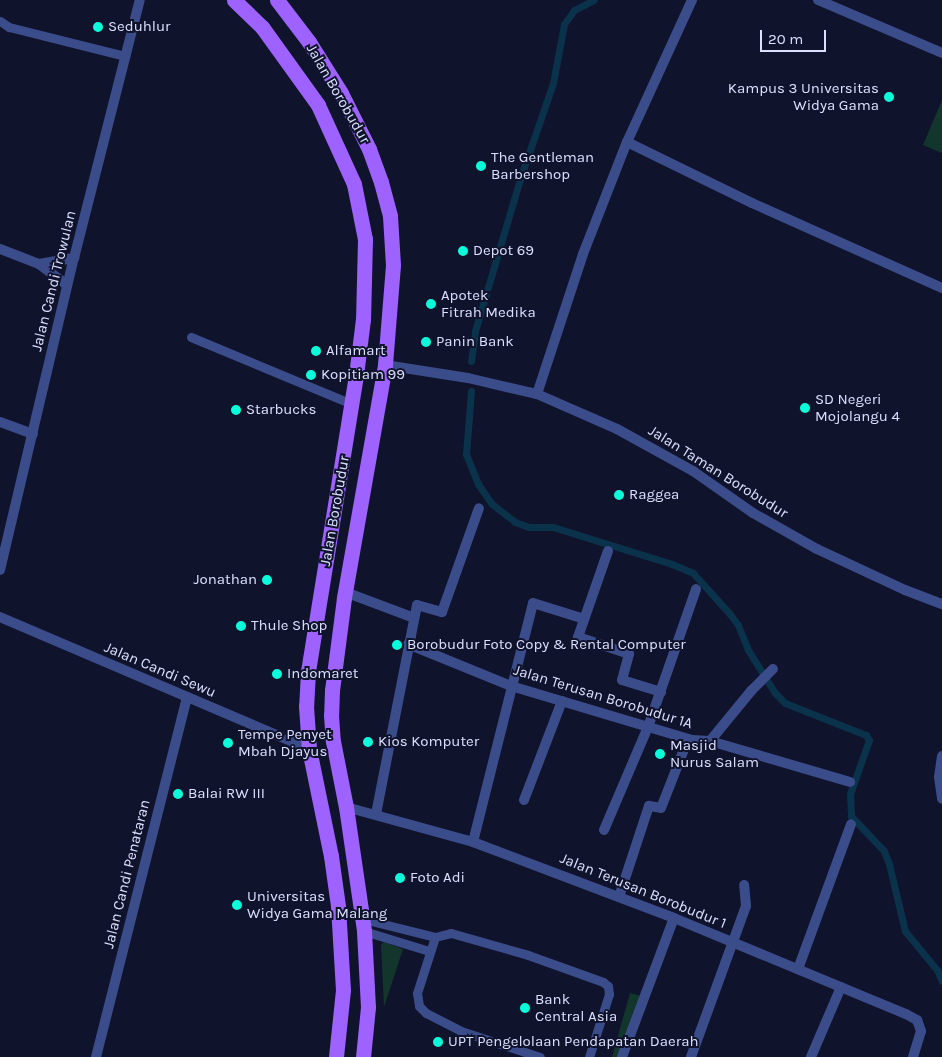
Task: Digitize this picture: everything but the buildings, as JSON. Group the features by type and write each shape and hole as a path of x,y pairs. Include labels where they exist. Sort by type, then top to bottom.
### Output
{"main road":[{"name":"Jalan Borobudur","path":"234,0 262,27 318,105 354,184 362,215 366,266 363,319 352,404 308,671 306,706 309,749 331,856 338,906 343,990 336,1057"},
{"name":"Jalan Borobudur","path":"277,0 309,42 341,93 369,149 382,182 390,216 393,265 385,365 345,592 334,674 331,715 333,741 346,807 364,925 368,1007 363,1057"}],"street":[{"name":"Jalan Candi Trowulan","path":"0,570 67,286 140,0"},
{"path":"538,394 583,254 627,142 692,0"},
{"path":"818,0 942,53"},
{"path":"627,142 752,203 942,288"},
{"path":"0,249 39,264 67,286"},
{"path":"39,264 74,258"},
{"name":"Jalan Taman Borobudur","path":"385,365 468,378 538,394 626,433 693,471 753,513 817,549 905,590 942,604"},
{"path":"0,422 33,434"},
{"path":"376,814 417,605 442,612 479,508"},
{"path":"608,551 578,637 629,654 622,680 661,692"},
{"path":"604,830 648,727 696,589"},
{"path":"345,592 414,618"},
{"path":"473,842 533,603 584,618"},
{"name":"Jalan Candi Sewu","path":"0,618 309,749"},
{"name":"Jalan Terusan Borobudur 1A","path":"408,644 511,686 688,739 710,741 850,782"},
{"path":"710,741 771,671"},
{"name":"Jalan Candi Penataran","path":"96,1057 187,698"},
{"path":"524,800 562,700"},
{"path":"618,896 649,806 661,808 688,739"},
{"path":"942,756 939,777 942,799"},
{"name":"Jalan Terusan Borobudur 1","path":"346,807 473,842 674,918 906,1014 914,1018 919,1025 921,1038 913,1057"},
{"path":"798,969 851,824"},
{"path":"691,1057 746,906 744,885"},
{"path":"623,1057 674,918"},
{"path":"811,1057 841,987"}],"lane":[{"path":"0,21 9,27 125,56"},
{"path":"190,337 352,404"},
{"path":"364,925 434,937 452,933 603,982 608,986 609,994 589,1057"},
{"path":"364,925 429,951"},
{"path":"434,937 416,993 417,1001 426,1014 469,1034 540,1057"}],"green space":[{"path":"942,100 942,153 923,145"},
{"path":"384,942 403,949 384,1007 381,944"},
{"path":"630,993 641,996 618,1057 612,1057"}],"waterway":[{"path":"471,361 475,331 521,176 553,83 564,24 574,10 594,0"},
{"path":"471,391 466,454 478,484 492,504 515,522 529,527 553,527 672,564 693,573 738,625 748,650 775,693 785,703 866,735 869,740 850,794 851,816 884,851 889,864 905,931 937,970 942,981"}],"place":[{"name":"Seduhlur","path":"98,27"},
{"name":"Kampus 3 Universitas Widya Gama","path":"889,97"},
{"name":"The Gentleman Barbershop","path":"481,166"},
{"name":"Depot 69","path":"463,251"},
{"name":"Apotek Fitrah Medika","path":"431,304"},
{"name":"Panin Bank","path":"426,342"},
{"name":"Alfamart","path":"316,351"},
{"name":"Kopitiam 99","path":"311,375"},
{"name":"SD Negeri Mojolangu 4","path":"805,408"},
{"name":"Starbucks","path":"236,410"},
{"name":"Raggea","path":"619,495"},
{"name":"Jonathan","path":"267,580"},
{"name":"Thule Shop","path":"241,626"},
{"name":"Borobudur Foto Copy & Rental Computer","path":"397,645"},
{"name":"Indomaret","path":"277,674"},
{"name":"Kios Komputer","path":"368,742"},
{"name":"Tempe Penyet Mbah Djayus","path":"228,743"},
{"name":"Masjid Nurus Salam","path":"660,754"},
{"name":"Balai RW III","path":"178,794"},
{"name":"Foto Adi","path":"400,878"},
{"name":"Universitas Widya Gama Malang","path":"237,905"},
{"name":"Bank Central Asia","path":"525,1008"},
{"name":"UPT Pengelolaan Pendapatan Daerah","path":"438,1042"}]}
